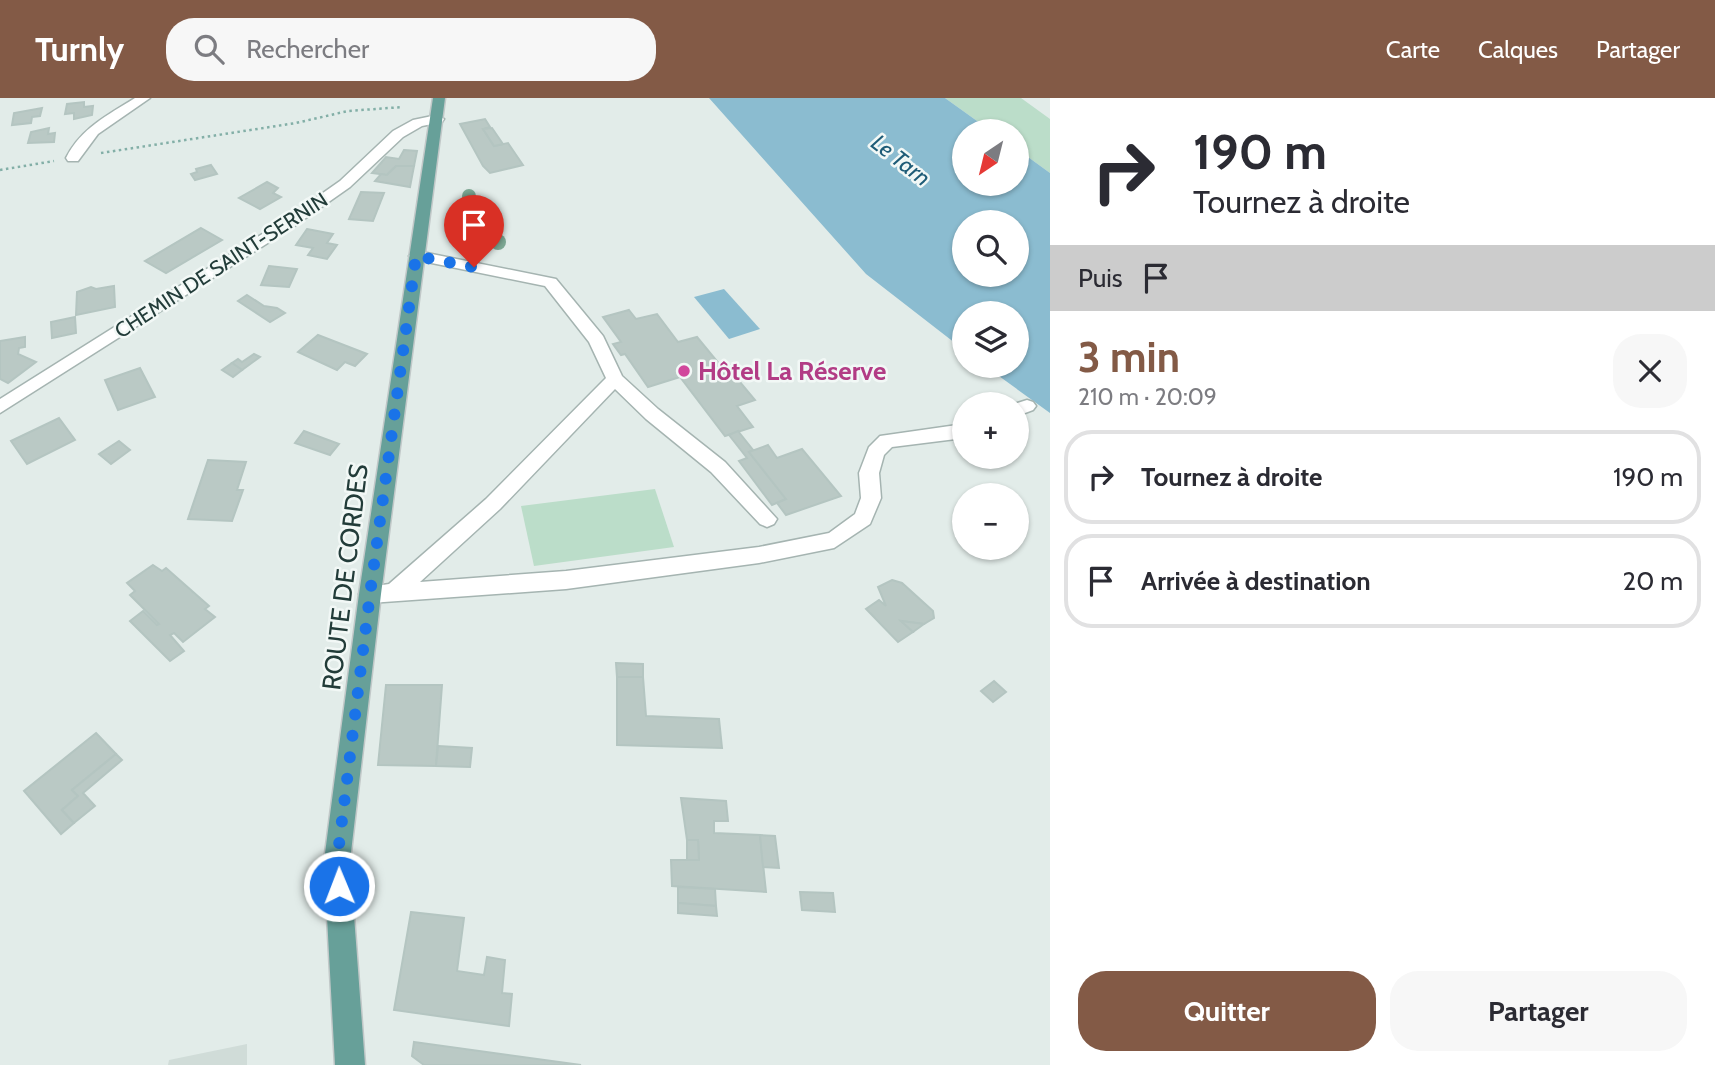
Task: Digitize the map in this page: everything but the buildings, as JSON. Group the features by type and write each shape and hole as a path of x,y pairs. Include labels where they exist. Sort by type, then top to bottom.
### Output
{"main road":[{"name":"ROUTE DE CORDES","path":"350,1065 337,861 416,256 432,113"}],"street":[{"path":"73,158 77,148 91,134 144,98"},
{"path":"410,107 432,113"},
{"name":"CHEMIN DE SAINT-SERNIN","path":"0,407 288,224 345,184 398,134 432,113"},
{"path":"416,256 550,282 597,340 615,379 652,414 718,467 766,519"},
{"path":"393,593 493,504 566,426 615,379"},
{"path":"370,594 566,580 759,555 834,540 863,519 871,498 869,472 876,452 887,441 952,433"}],"path":[{"path":"0,170 296,123 348,111 410,107"}],"shaded area":[{"path":"247,1044 247,1065 168,1065 169,1060"}],"green space":[{"path":"945,98 1021,98 1050,119 1050,173 1029,158 1029,119 974,119"},
{"path":"655,489 674,547 534,566 521,506"}],"water":[{"name":"Le Tarn","path":"709,98 945,98 974,119 952,119 952,196 1029,196 1029,158 1050,173 1050,413 1029,398 1029,392 1021,392 1002,378 1029,378 1029,301 952,301 952,341 866,274"},
{"path":"724,289 760,329 729,339 694,297"}],"place":[{"name":"Hôtel La Réserve","path":"684,371"}],"route":[{"path":"339,886 337,861 363,647 416,256 474,267"}]}
